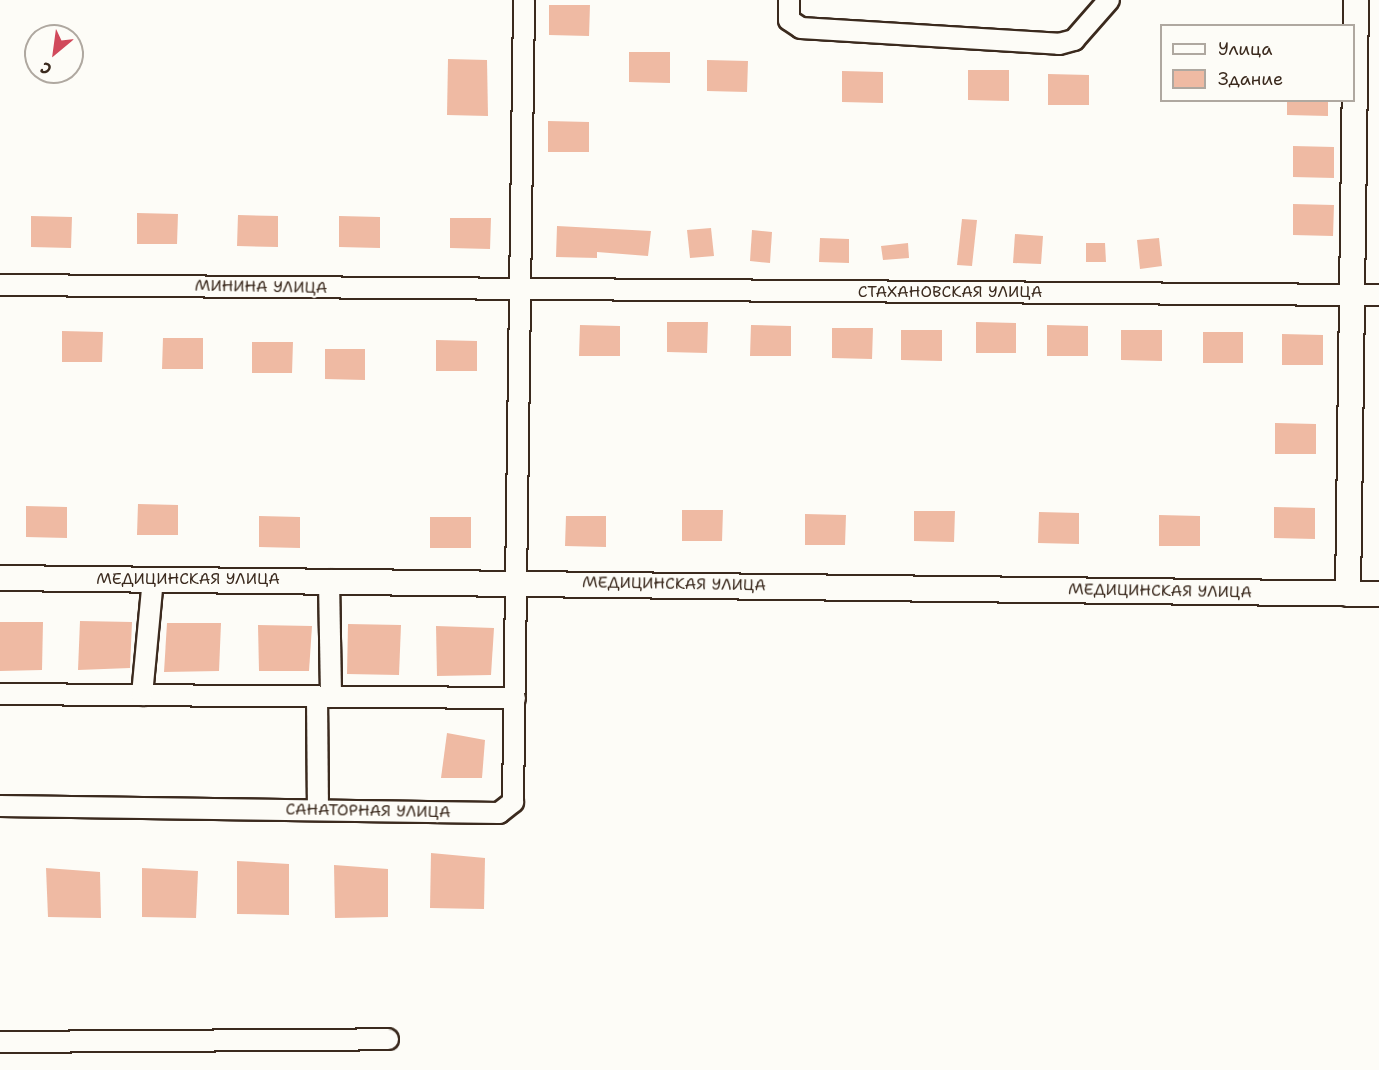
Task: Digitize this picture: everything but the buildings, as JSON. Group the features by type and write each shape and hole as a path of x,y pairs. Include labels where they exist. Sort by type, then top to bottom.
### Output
{"street":[{"path":"517,582 524,0"},
{"path":"789,0 789,20 801,28 1059,44 1074,40 1109,0"},
{"path":"1348,594 1354,295 1356,0"},
{"name":"МИНИНА УЛИЦА","path":"0,285 521,290"},
{"name":"СТАХАНОВСКАЯ УЛИЦА","path":"521,290 1379,295"},
{"name":"МЕДИЦИНСКАЯ УЛИЦА","path":"0,578 517,582 1379,594"},
{"path":"142,695 153,579"},
{"path":"318,810 329,580"},
{"name":"САНАТОРНАЯ УЛИЦА","path":"0,806 499,813 513,802 517,582"},
{"path":"0,694 515,699"},
{"path":"0,1042 388,1039"}]}
